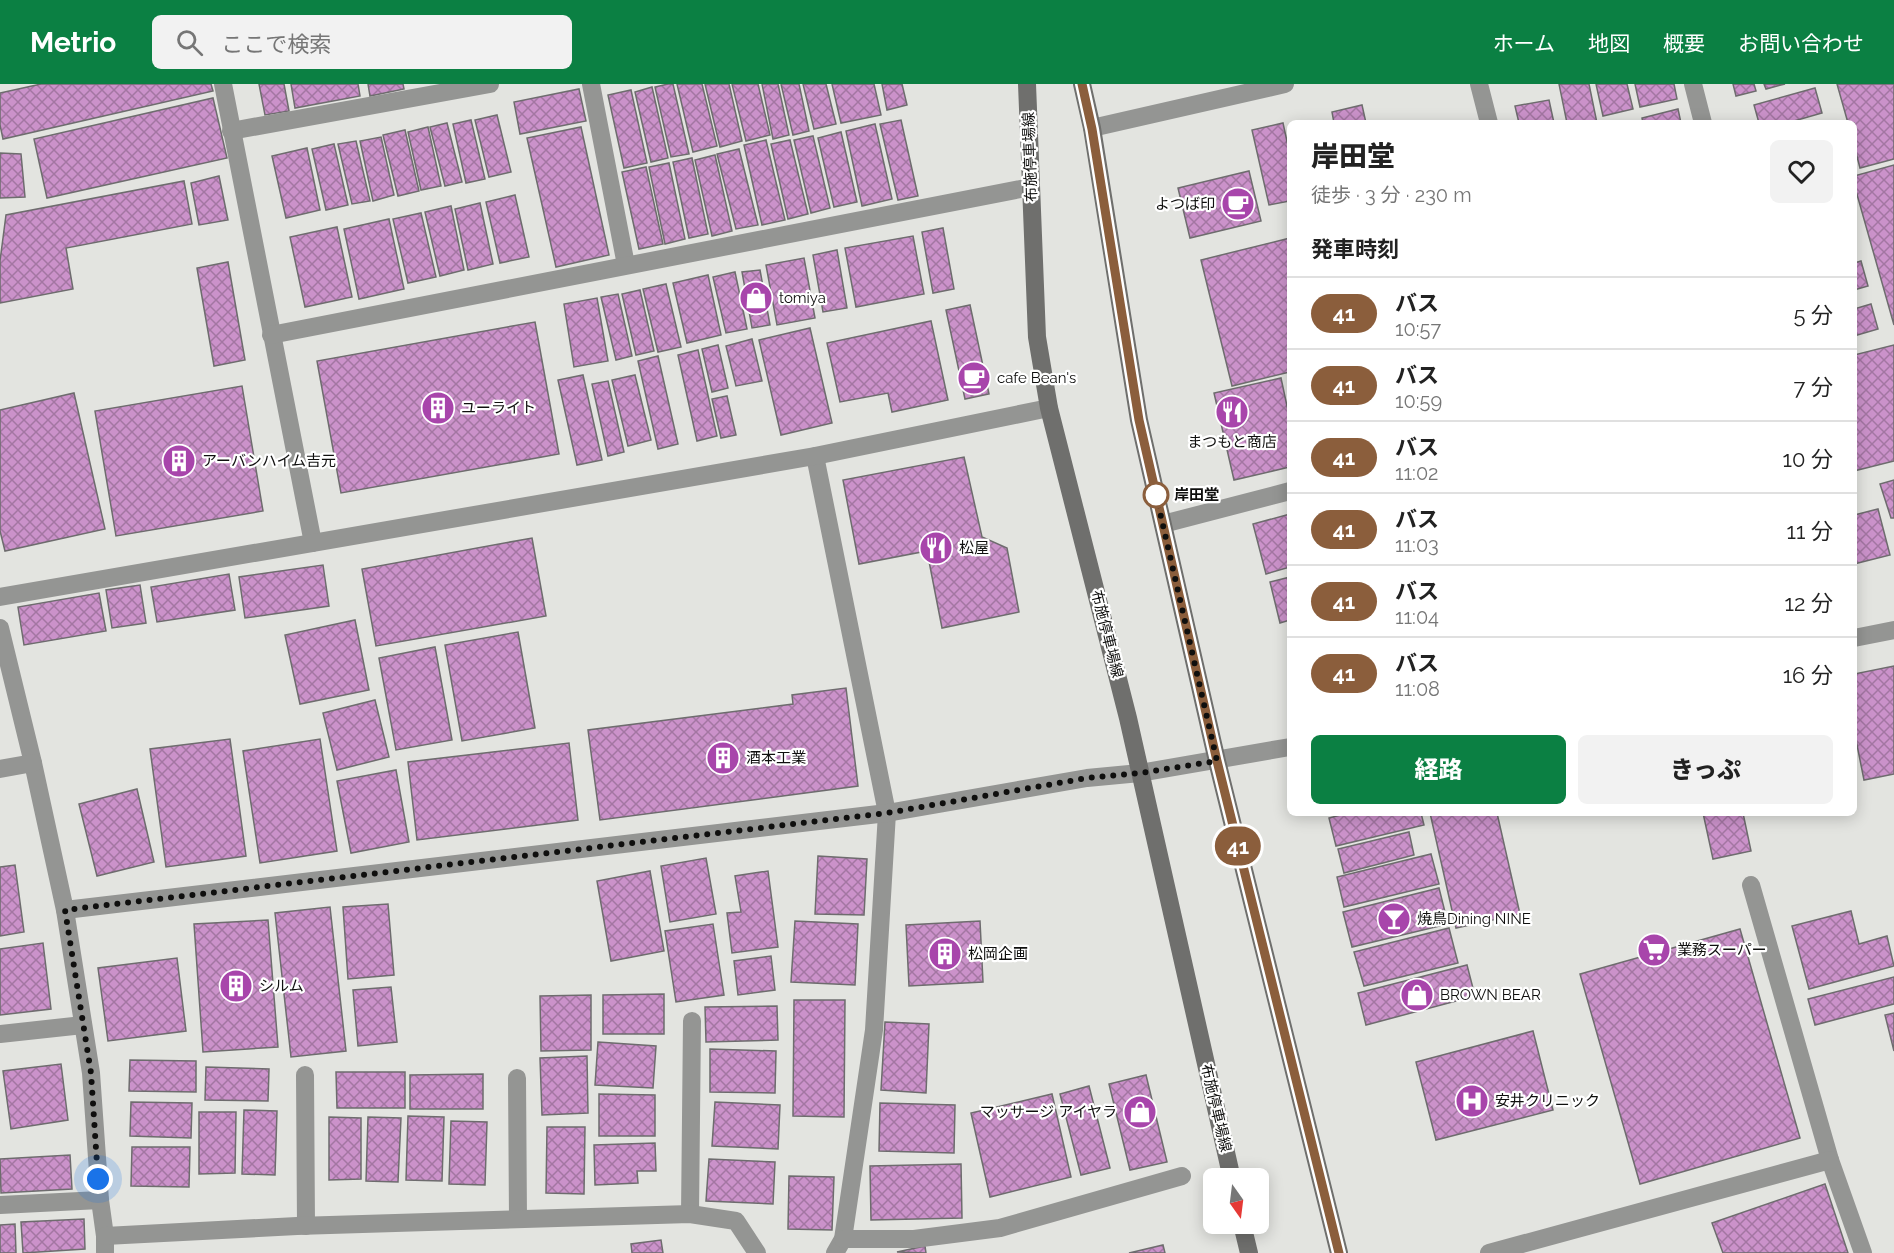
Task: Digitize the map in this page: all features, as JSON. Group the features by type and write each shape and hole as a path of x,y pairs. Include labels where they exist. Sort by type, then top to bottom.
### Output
{"main road":[{"name":"布施停車場線","path":"1027,84 1037,337 1049,408 1140,773 1230,1168"},
{"path":"1082,84 1092,129 1139,420 1217,761 1339,1253"},
{"path":"1244,1234 1249,1253"}],"street":[{"path":"223,84 313,543"},
{"path":"231,130 490,84"},
{"path":"591,84 626,265"},
{"path":"1092,129 1285,84"},
{"path":"1479,84 1488,120"},
{"path":"1693,84 1702,120"},
{"path":"272,335 1031,188"},
{"path":"0,597 815,456 1049,408"},
{"path":"815,456 887,813 874,1030 839,1246 1000,1228 1182,1176"},
{"path":"1163,524 1287,493"},
{"path":"0,628 33,763 65,910 91,1073 105,1245 306,1226 690,1214 736,1221 756,1253"},
{"path":"1857,637 1894,630"},
{"path":"65,910 887,813 1087,778 1140,773 1287,748"},
{"path":"0,769 33,763"},
{"path":"1751,885 1830,1160 1863,1253"},
{"path":"690,1214 692,1021"},
{"path":"0,1034 83,1025"},
{"path":"305,1075 306,1226"},
{"path":"517,1078 518,1219"},
{"path":"1488,1253 1830,1160"},
{"path":"0,1205 100,1200"}],"building":[{"path":"41,84 211,84 213,91 3,139 0,125 0,93"},
{"path":"259,84 284,84 289,111 265,115"},
{"path":"291,84 358,84 360,96 295,108"},
{"path":"368,84 403,84 404,89 370,96"},
{"path":"673,84 689,154 671,157 655,87"},
{"path":"677,84 702,84 717,146 693,152"},
{"path":"705,84 729,84 742,141 720,147"},
{"path":"732,84 758,84 770,135 746,141"},
{"path":"762,84 778,84 789,135 773,139"},
{"path":"781,84 799,84 809,131 793,135"},
{"path":"803,84 826,84 836,124 814,129"},
{"path":"832,84 874,84 881,115 841,123"},
{"path":"882,84 902,84 907,105 887,110"},
{"path":"1559,84 1589,84 1596,120 1566,120"},
{"path":"1596,84 1627,84 1633,109 1603,116"},
{"path":"1635,84 1674,84 1677,99 1640,107"},
{"path":"1733,84 1754,84 1756,91 1736,96"},
{"path":"1764,84 1785,84 1766,89"},
{"path":"1837,84 1894,84 1894,159 1860,168 1857,156 1857,120 1847,120"},
{"path":"652,87 668,158 651,162 635,92"},
{"path":"1815,88 1822,113 1798,120 1758,120 1754,105"},
{"path":"579,89 586,121 520,134 514,102"},
{"path":"631,90 647,163 624,168 608,95"},
{"path":"213,98 227,158 47,198 34,139"},
{"path":"1549,100 1553,120 1518,120 1515,106"},
{"path":"1362,105 1365,120 1333,120 1332,112"},
{"path":"1678,109 1680,120 1642,120 1642,118"},
{"path":"497,115 511,172 489,177 475,120"},
{"path":"471,120 485,179 466,183 453,124"},
{"path":"901,120 918,196 898,200 880,124"},
{"path":"447,123 462,182 445,186 430,127"},
{"path":"1283,123 1287,141 1287,202 1269,205 1252,130"},
{"path":"875,124 892,199 862,206 846,131"},
{"path":"428,127 441,186 421,190 408,132"},
{"path":"581,127 609,255 556,267 527,138"},
{"path":"405,130 419,191 398,196 383,135"},
{"path":"841,132 857,202 834,207 818,138"},
{"path":"813,136 830,208 811,213 794,140"},
{"path":"381,137 394,195 373,201 360,141"},
{"path":"766,140 785,220 762,225 744,145"},
{"path":"790,140 808,214 788,219 771,144"},
{"path":"356,141 370,201 352,204 338,144"},
{"path":"334,144 348,205 326,210 312,149"},
{"path":"307,148 320,210 286,218 272,156"},
{"path":"739,149 758,225 736,229 717,154"},
{"path":"0,153 21,154 25,197 0,198"},
{"path":"715,155 732,231 712,236 695,160"},
{"path":"692,158 708,234 689,238 673,162"},
{"path":"669,163 685,239 665,244 649,167"},
{"path":"1894,165 1894,325 1857,195 1857,175"},
{"path":"646,167 663,244 639,249 622,172"},
{"path":"1249,171 1261,221 1190,238 1178,188"},
{"path":"219,176 228,220 199,225 191,183"},
{"path":"184,181 192,224 66,248 73,289 0,303 0,261 6,215"},
{"path":"515,195 529,257 500,263 486,202"},
{"path":"480,203 493,264 468,270 455,209"},
{"path":"451,206 464,270 440,276 425,212"},
{"path":"421,213 436,277 408,283 393,219"},
{"path":"389,219 404,289 359,299 344,229"},
{"path":"337,227 352,297 305,307 290,237"},
{"path":"943,228 954,289 933,293 922,232"},
{"path":"913,236 924,294 856,307 845,248"},
{"path":"1287,239 1287,373 1232,386 1201,260"},
{"path":"837,250 847,308 823,312 813,255"},
{"path":"804,258 815,318 777,325 766,265"},
{"path":"1861,261 1868,286 1857,289 1857,262"},
{"path":"228,262 245,360 214,366 197,268"},
{"path":"760,270 770,325 752,328 742,272"},
{"path":"735,272 747,329 726,333 713,277"},
{"path":"708,275 721,335 687,343 673,283"},
{"path":"666,284 681,347 658,352 643,289"},
{"path":"640,290 654,351 636,355 622,294"},
{"path":"618,294 632,356 616,360 601,297"},
{"path":"597,298 608,361 574,367 564,304"},
{"path":"1871,304 1878,329 1857,335 1857,308"},
{"path":"970,305 989,394 965,399 946,310"},
{"path":"931,321 948,400 892,412 888,393 840,402 827,343"},
{"name":"ユーライト","path":"535,322 559,454 341,493 317,361"},
{"path":"810,328 832,423 781,435 759,340"},
{"path":"752,339 762,381 736,386 726,346"},
{"path":"718,345 728,388 712,392 702,349"},
{"path":"1894,345 1894,461 1857,470 1857,354"},
{"path":"698,350 717,436 697,441 678,355"},
{"path":"658,356 678,444 658,449 638,361"},
{"path":"583,375 602,460 577,465 558,380"},
{"path":"635,375 651,440 628,446 612,380"},
{"path":"1281,378 1287,406 1287,468 1234,480 1214,393"},
{"path":"608,381 624,452 608,456 592,384"},
{"name":"アーバンハイム吉元","path":"242,386 263,511 116,536 95,411"},
{"path":"74,393 105,529 5,551 0,531 0,410"},
{"path":"727,396 736,435 721,438 712,399"},
{"path":"964,457 982,537 1007,548 1019,612 942,628 927,551 859,564 843,480"},
{"path":"1894,480 1894,518 1891,518 1880,484"},
{"path":"1878,509 1890,555 1857,563 1857,514"},
{"path":"1287,515 1287,568 1266,574 1253,524"},
{"path":"532,538 546,616 376,646 362,569"},
{"path":"323,565 329,606 245,618 239,577"},
{"path":"229,574 235,610 157,622 151,587"},
{"path":"1287,578 1287,621 1280,623 1270,582"},
{"path":"140,585 146,623 112,628 106,590"},
{"path":"99,593 106,631 24,645 18,607"},
{"path":"355,620 369,690 300,704 285,635"},
{"path":"518,632 535,728 462,741 445,645"},
{"path":"435,647 452,740 396,750 379,658"},
{"path":"1894,666 1894,774 1864,780 1857,745 1857,673"},
{"name":"酒本工業","path":"846,688 858,786 600,820 588,730 793,704 792,695"},
{"path":"375,700 389,757 337,770 323,713"},
{"path":"230,739 246,856 166,867 150,749"},
{"path":"320,739 337,851 260,863 243,751"},
{"path":"569,743 578,820 417,840 408,762"},
{"path":"396,770 409,842 351,853 337,781"},
{"path":"137,789 154,862 97,876 79,804"},
{"path":"1337,816 1422,816 1424,825 1336,846 1329,818"},
{"path":"1431,816 1498,816 1520,914 1456,928"},
{"path":"1704,816 1744,816 1751,851 1713,859"},
{"path":"1409,832 1414,855 1344,873 1338,849"},
{"path":"1431,854 1439,884 1344,907 1337,877"},
{"path":"818,856 867,859 864,915 815,914"},
{"path":"706,858 716,914 670,922 661,866"},
{"path":"15,865 24,932 0,936 0,867"},
{"path":"650,871 664,951 611,961 597,881"},
{"path":"768,871 778,947 732,953 727,913 741,912 735,876"},
{"path":"1439,888 1448,924 1352,947 1343,912"},
{"path":"388,904 394,975 348,979 343,907"},
{"path":"330,907 346,1051 291,1057 275,913"},
{"path":"1851,911 1859,944 1887,936 1894,966 1809,989 1792,926"},
{"name":"シルム","path":"268,920 278,1047 203,1052 194,924"},
{"path":"795,921 858,924 855,985 791,982"},
{"name":"松岡企画","path":"980,921 983,982 909,986 906,925"},
{"path":"713,924 724,995 676,1002 665,931"},
{"path":"1449,928 1458,963 1364,986 1354,952"},
{"path":"1740,929 1800,1138 1640,1184 1580,974"},
{"path":"43,943 51,1009 0,1015 0,949"},
{"path":"771,956 775,990 738,995 734,961"},
{"path":"177,958 186,1031 108,1041 98,968"},
{"name":"BROWN BEAR","path":"1467,965 1475,996 1366,1025 1358,993"},
{"path":"1894,977 1894,1004 1815,1025 1808,999"},
{"path":"391,987 397,1042 358,1046 353,990"},
{"path":"664,994 664,1034 603,1034 603,995"},
{"path":"591,995 591,1050 541,1051 540,996"},
{"path":"794,1000 845,1000 844,1117 793,1116"},
{"path":"777,1006 778,1040 706,1042 705,1007"},
{"path":"1894,1013 1894,1051 1885,1015"},
{"path":"885,1022 929,1024 926,1093 881,1090"},
{"path":"1533,1031 1553,1110 1436,1140 1416,1062"},
{"path":"598,1042 656,1046 653,1088 595,1085"},
{"path":"710,1049 776,1051 775,1093 710,1092"},
{"path":"587,1056 588,1113 542,1115 540,1058"},
{"path":"130,1060 196,1061 196,1092 129,1091"},
{"path":"61,1064 68,1120 11,1129 3,1071"},
{"path":"206,1067 269,1069 268,1101 205,1100"},
{"path":"336,1072 405,1072 405,1108 337,1108"},
{"path":"483,1074 483,1109 410,1109 410,1075"},
{"path":"1146,1075 1167,1162 1130,1170 1109,1084"},
{"path":"1089,1086 1110,1168 1081,1175 1060,1094"},
{"path":"599,1094 655,1095 655,1136 599,1136"},
{"path":"1052,1094 1071,1177 990,1197 971,1113"},
{"path":"131,1102 192,1103 191,1138 130,1136"},
{"path":"715,1102 780,1105 778,1149 712,1146"},
{"path":"880,1103 955,1105 954,1153 879,1151"},
{"path":"244,1110 277,1111 275,1175 242,1174"},
{"path":"199,1112 236,1112 235,1173 199,1174"},
{"path":"408,1116 444,1117 442,1181 406,1180"},
{"path":"329,1117 361,1118 361,1179 329,1180"},
{"path":"368,1117 401,1118 398,1182 366,1181"},
{"path":"451,1121 487,1122 485,1185 449,1184"},
{"path":"547,1127 585,1127 584,1194 546,1193"},
{"path":"655,1143 656,1171 637,1171 638,1183 595,1185 594,1145"},
{"path":"132,1147 190,1147 189,1187 131,1186"},
{"path":"70,1155 72,1189 1,1193 0,1159"},
{"path":"709,1159 775,1162 773,1204 706,1201"},
{"path":"961,1164 962,1218 871,1220 870,1166"},
{"path":"789,1176 834,1177 832,1230 788,1229"},
{"path":"1825,1184 1848,1253 1723,1253 1712,1223"},
{"path":"84,1219 85,1249 23,1253 21,1222"},
{"path":"15,1224 16,1253 0,1253 0,1225"},
{"path":"661,1240 663,1253 632,1253 631,1244"},
{"path":"1163,1245 1165,1253 1129,1253"},
{"path":"925,1246 926,1253 897,1252"}],"bus line":[{"name":"41","path":"1082,84 1092,129 1139,420 1217,761 1339,1253"}],"place":[{"name":"よつば印","path":"1238,204"},
{"name":"tomiya","path":"756,298"},
{"name":"cafe Bean's","path":"974,378"},
{"name":"ユーライト","path":"438,408"},
{"name":"まつもと商店","path":"1232,412"},
{"name":"アーバンハイム吉元","path":"179,461"},
{"name":"岸田堂","path":"1156,495"},
{"name":"松屋","path":"936,548"},
{"name":"酒本工業","path":"723,758"},
{"name":"焼鳥Dining NINE","path":"1394,919"},
{"name":"業務スーパー","path":"1654,950"},
{"name":"松岡企画","path":"945,954"},
{"name":"シルム","path":"236,986"},
{"name":"BROWN BEAR","path":"1417,995"},
{"name":"安井クリニック","path":"1472,1101"},
{"name":"マッサージ アイヤラ","path":"1140,1112"}],"route":[{"path":"98,1179 91,1073 65,910 887,813 1087,778 1140,773 1217,761 1156,495"}]}
